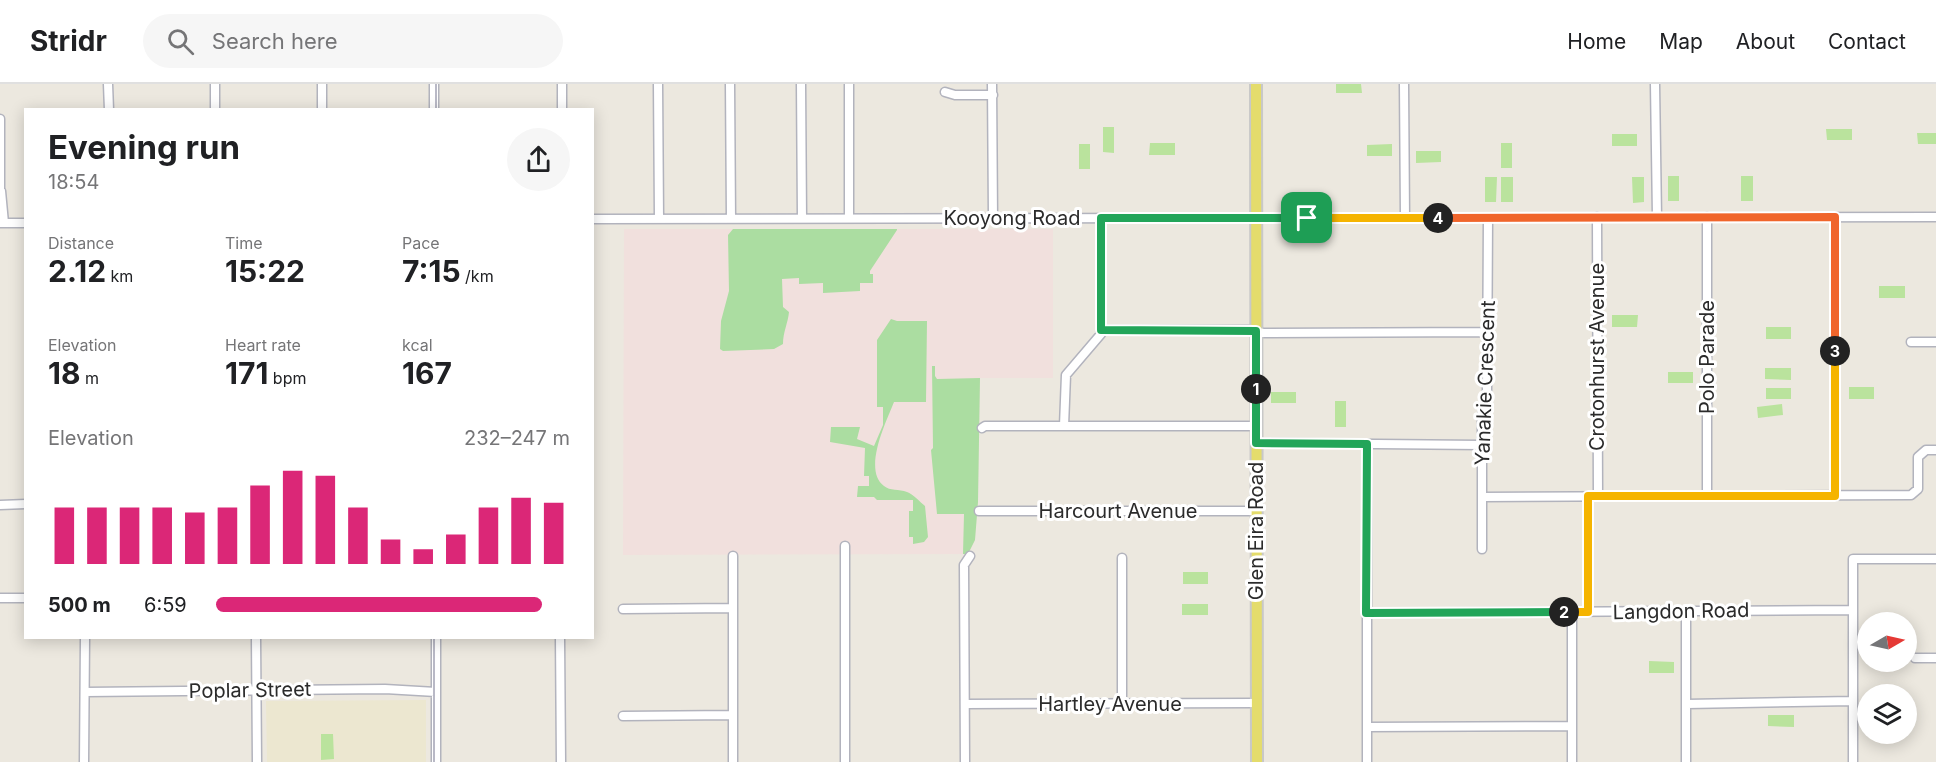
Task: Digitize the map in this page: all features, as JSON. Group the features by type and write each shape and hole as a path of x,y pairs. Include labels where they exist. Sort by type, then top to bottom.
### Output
{"main road":[{"name":"Glen Eira Road","path":"1256,84 1257,762"}],"street":[{"path":"108,84 109,108"},
{"path":"215,84 215,108"},
{"path":"322,84 322,108"},
{"path":"434,84 434,108"},
{"path":"562,84 562,108"},
{"path":"658,84 659,218"},
{"path":"730,84 731,219"},
{"path":"801,84 802,218"},
{"path":"849,84 849,218"},
{"path":"992,84 993,218"},
{"path":"1404,84 1405,218"},
{"path":"1655,84 1657,218"},
{"path":"945,92 955,95 993,95"},
{"path":"0,119 2,223 24,223"},
{"path":"0,197 1,190"},
{"path":"1835,217 1835,496"},
{"name":"Kooyong Road","path":"594,219 1936,217"},
{"path":"1064,426 1066,375 1096,341 1101,330 1101,218"},
{"name":"Yanakie Crescent","path":"1482,549 1482,416 1487,390 1488,218"},
{"name":"Crotonhurst Avenue","path":"1597,218 1598,496"},
{"name":"Polo Parade","path":"1707,218 1707,496"},
{"path":"1101,330 1487,332"},
{"path":"1911,342 1936,342"},
{"path":"982,428 985,426 1256,426"},
{"path":"1256,443 1482,445"},
{"path":"1367,444 1367,762"},
{"path":"1482,497 1911,495 1918,489 1918,457 1926,450 1936,450"},
{"path":"1588,496 1588,612"},
{"path":"0,505 24,504"},
{"name":"Harcourt Avenue","path":"979,511 1256,511"},
{"path":"845,546 845,762"},
{"path":"733,556 733,762"},
{"path":"965,762 964,565 970,556"},
{"path":"1122,558 1122,704"},
{"path":"1853,762 1853,559 1936,559"},
{"path":"0,598 24,598"},
{"path":"623,609 733,608"},
{"name":"Langdon Road","path":"1366,613 1852,610"},
{"path":"1686,611 1686,762"},
{"path":"1572,612 1572,762"},
{"path":"84,762 85,639"},
{"path":"256,639 257,762"},
{"path":"436,639 436,762"},
{"path":"560,639 561,762"},
{"path":"1917,658 1936,658"},
{"name":"Poplar Street","path":"85,692 436,689"},
{"path":"1687,704 1853,701"},
{"name":"Hartley Avenue","path":"965,704 1256,704"},
{"path":"623,716 733,715"},
{"path":"1367,727 1572,726"}],"shaded area":[{"path":"624,229 1053,229 1053,378 980,378 978,502 975,540 969,554 623,555"},
{"path":"426,700 426,762 267,762 266,701"}],"green space":[{"path":"1336,84 1361,84 1362,93 1336,93"},
{"path":"1103,127 1114,127 1114,153 1103,152"},
{"path":"1826,129 1852,129 1852,140 1827,140"},
{"path":"1917,133 1936,133 1936,144 1918,144"},
{"path":"1612,134 1637,134 1637,146 1612,146"},
{"path":"1150,143 1175,143 1175,155 1149,155"},
{"path":"1501,143 1512,143 1512,168 1501,168"},
{"path":"1079,144 1090,144 1090,169 1079,169"},
{"path":"1392,144 1392,156 1367,156 1367,145"},
{"path":"1416,151 1441,151 1441,162 1416,163"},
{"path":"1668,176 1679,176 1679,201 1668,201"},
{"path":"1741,176 1753,176 1753,201 1741,201"},
{"path":"1485,177 1497,177 1496,202 1485,202"},
{"path":"1501,177 1513,177 1513,202 1501,202"},
{"path":"1632,177 1644,177 1644,202 1633,203"},
{"path":"733,229 897,230 870,271 870,274 873,274 873,283 860,283 860,291 823,293 823,283 799,284 799,278 782,279 783,307 789,312 783,344 774,349 723,351 720,349 721,321 729,291 728,235"},
{"path":"1879,286 1905,286 1905,298 1879,298"},
{"path":"1612,315 1638,315 1637,327 1612,327"},
{"path":"891,319 927,321 926,402 894,402 878,445 875,469 878,479 884,486 909,493 925,506 928,537 924,542 913,544 913,537 909,537 909,511 913,511 913,500 877,500 874,497 857,497 858,486 869,486 869,476 864,476 865,448 830,442 831,427 860,427 857,439 874,446 883,425 883,407 877,407 877,340"},
{"path":"1766,327 1791,327 1791,339 1766,339"},
{"path":"932,366 935,366 937,379 980,378 978,502 975,540 968,554 963,554 964,514 937,514 931,450 933,448"},
{"path":"1765,368 1791,368 1791,380 1765,379"},
{"path":"1668,372 1693,372 1693,383 1668,383"},
{"path":"1849,387 1874,387 1874,399 1849,399"},
{"path":"1766,388 1791,388 1791,399 1766,399"},
{"path":"1271,392 1296,392 1296,403 1271,403"},
{"path":"1335,401 1346,401 1346,427 1335,427"},
{"path":"1782,404 1783,415 1758,418 1757,407"},
{"path":"1183,572 1208,572 1208,584 1183,584"},
{"path":"1182,604 1208,604 1208,615 1182,615"},
{"path":"1649,661 1674,662 1674,673 1649,673"},
{"path":"1768,715 1794,715 1794,727 1768,726"},
{"path":"321,734 333,734 334,759 321,760"}],"tram line":[{"path":"436,84 436,108"},
{"path":"434,639 434,762"}],"route":[{"path":"1835,217 1835,496 1588,496 1588,612 1366,613 1367,444 1256,443 1256,331 1101,330 1101,218 1307,218 1835,217"}]}
